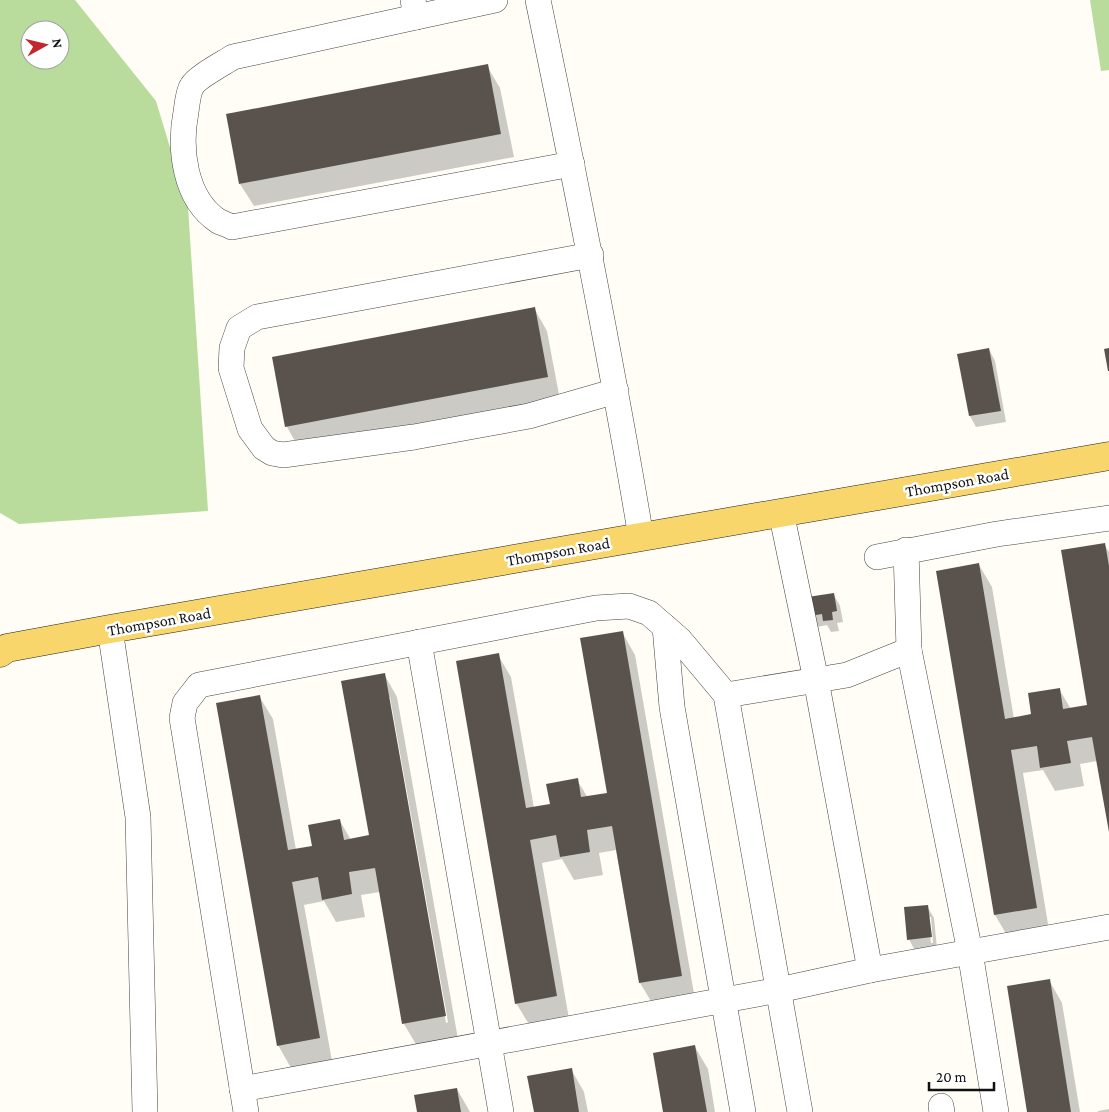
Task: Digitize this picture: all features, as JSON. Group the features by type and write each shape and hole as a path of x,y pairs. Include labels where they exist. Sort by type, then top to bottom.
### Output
{"main road":[{"name":"Thompson Road","path":"2,648 1109,456"}],"lane":[{"path":"495,0 414,9 233,58 214,69 192,86 182,129 185,170 196,196 208,212 218,221 232,227 572,164"},
{"path":"538,0 591,255 641,537"},
{"path":"591,255 257,317 239,328 232,348 231,368 250,429 264,448 272,453 284,455 414,437 529,416 616,391"},
{"path":"781,512 816,680 870,970"},
{"path":"877,557 906,550 1109,518"},
{"path":"906,550 909,650 970,952 996,1112"},
{"path":"800,1112 779,990 726,695 680,640 649,613 629,606 596,608 419,642 199,685 186,703 182,718 244,1100 489,1043 779,990 870,970 1109,927"},
{"path":"665,627 672,706 743,1112"},
{"path":"110,629 138,817 145,1112"},
{"path":"419,642 501,1112"},
{"path":"726,695 847,675 909,650"}],"green space":[{"path":"0,0 75,0 156,101 188,207 208,511 19,524 0,513"},
{"path":"1090,0 1109,0 1109,70 1101,71"}],"building":[{"path":"488,64 501,134 239,184 226,114"},
{"path":"535,307 548,377 285,427 272,357"},
{"path":"989,348 1001,411 969,416 957,354"},
{"path":"1109,348 1109,371 1108,371 1104,349"},
{"path":"1105,543 1109,566 1109,832 1092,737 1067,741 1071,763 1040,768 1037,746 1011,750 1037,908 994,915 936,571 979,563 1005,719 1031,714 1028,693 1060,688 1063,709 1087,705 1061,550"},
{"path":"834,593 837,611 832,612 833,620 823,621 822,614 804,617 801,598"},
{"path":"623,631 682,976 639,983 612,826 587,830 590,852 560,857 556,835 530,840 557,996 515,1004 456,661 499,653 526,808 550,804 546,784 578,778 581,797 607,793 580,638"},
{"path":"385,673 446,1016 402,1024 375,868 349,872 352,894 322,900 318,877 292,882 320,1038 277,1046 216,703 260,695 288,850 312,846 308,825 340,819 344,840 369,835 341,681"},
{"path":"928,905 932,937 907,940 904,907"},
{"path":"1050,979 1071,1112 1027,1112 1007,986"},
{"path":"695,1045 707,1112 663,1112 653,1053"},
{"path":"572,1068 579,1112 534,1112 527,1076"},
{"path":"457,1088 461,1112 417,1112 414,1095"}]}
